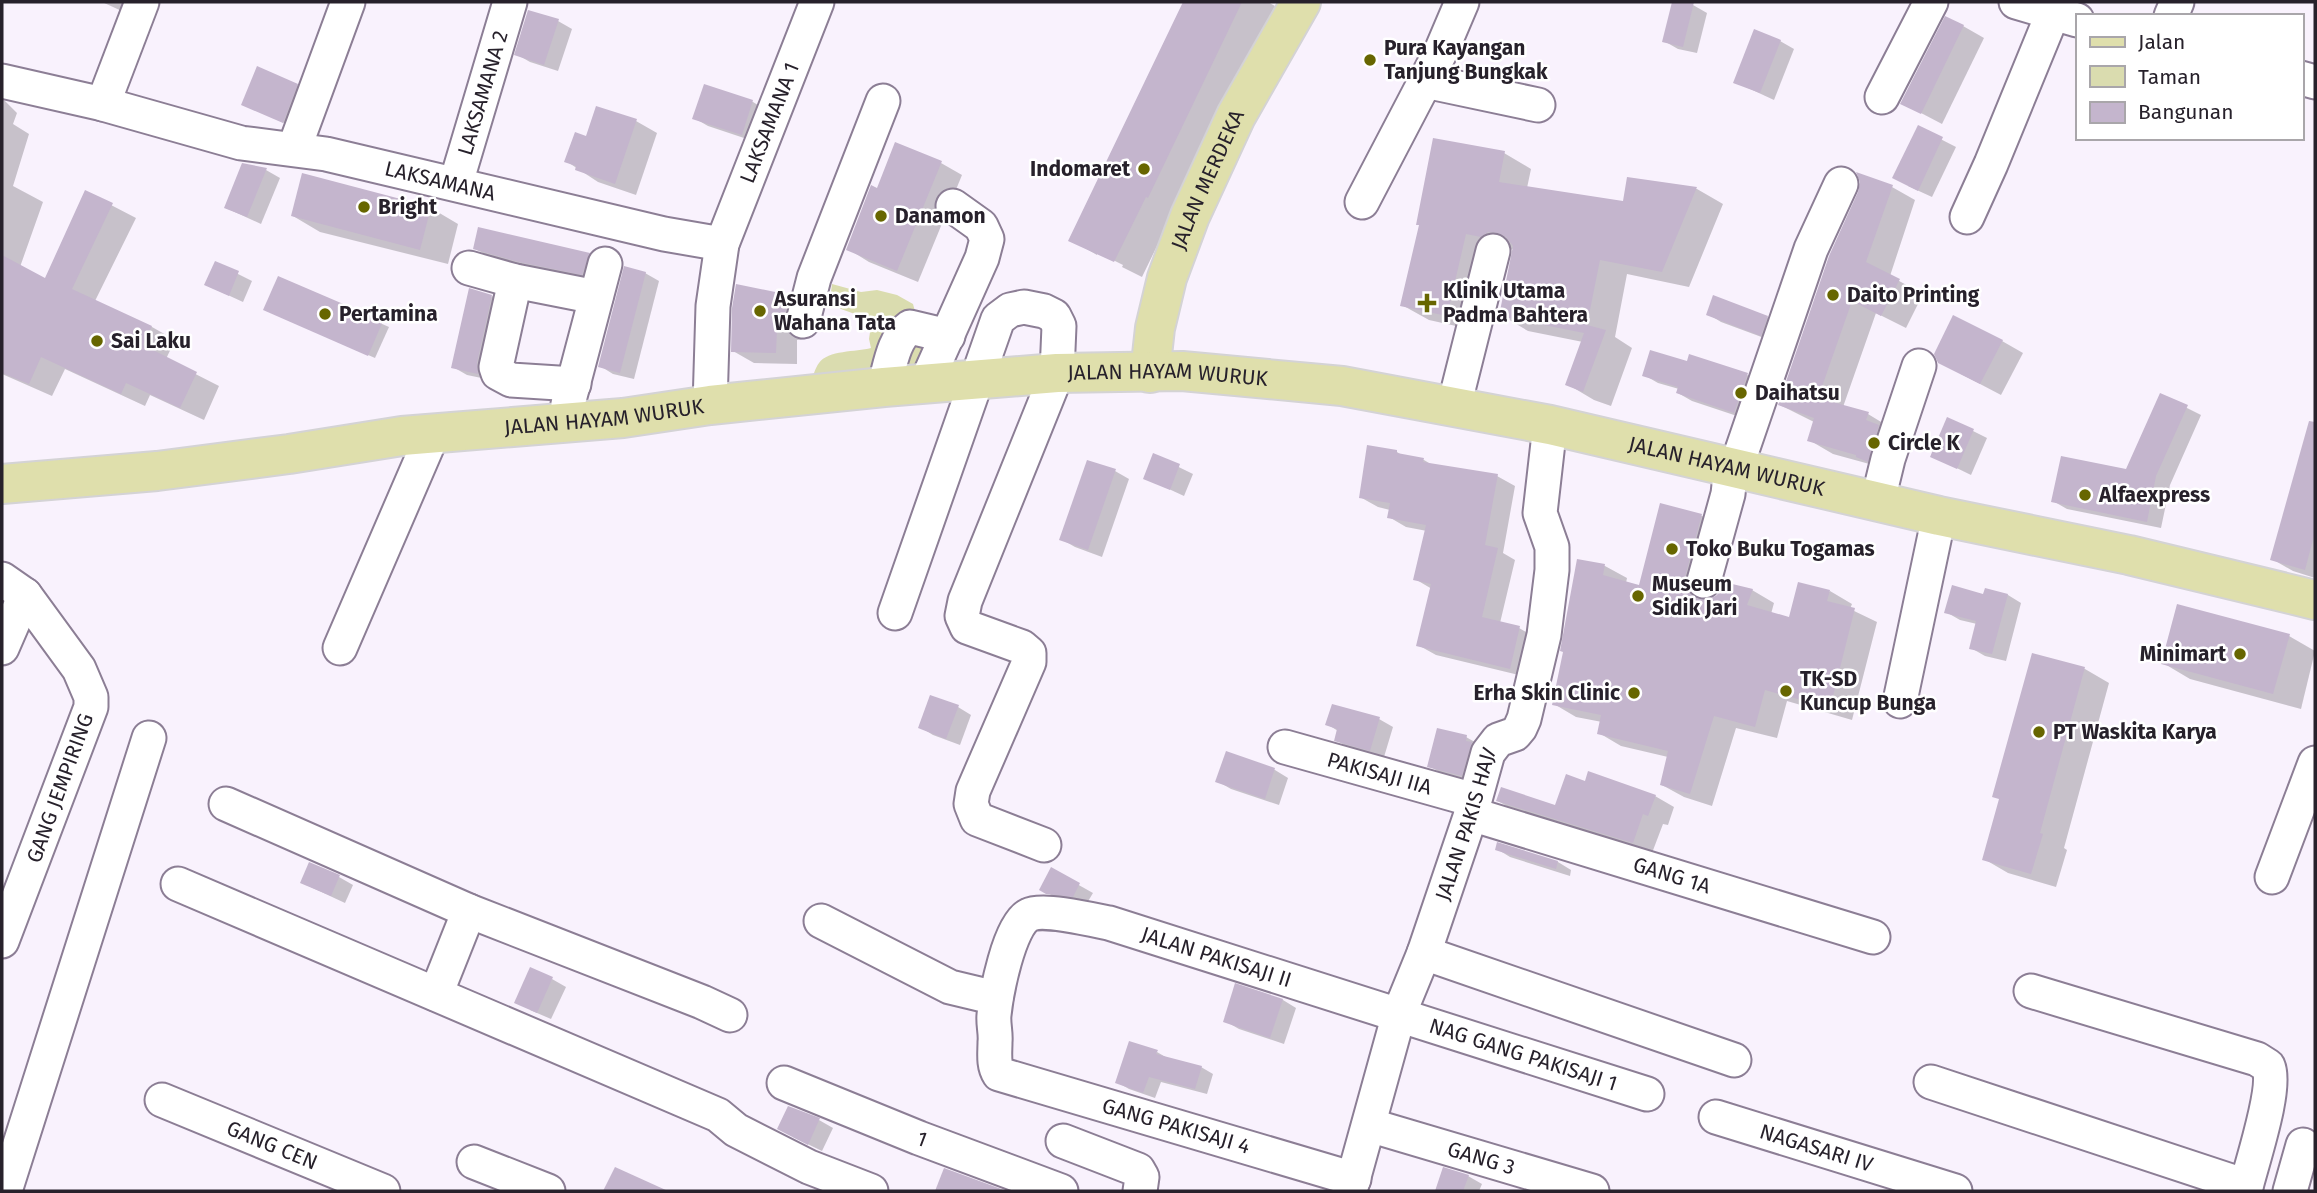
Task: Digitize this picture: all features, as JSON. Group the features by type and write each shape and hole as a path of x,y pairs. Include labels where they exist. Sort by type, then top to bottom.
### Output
{"main road":[{"name":"JALAN MERDEKA","path":"1150,373 1155,328 1167,278 1190,216 1236,116 1301,2"},
{"name":"JALAN HAYAM WURUK","path":"2,484 157,471 433,433 564,424 710,405 884,387 1057,373 1182,371 1342,386 1550,425 1939,516 2129,555 2315,600"}],"street":[{"path":"103,104 142,2"},
{"path":"294,149 348,2"},
{"name":"LAKSAMANA 2","path":"456,183 510,2"},
{"name":"LAKSAMANA 1","path":"722,244 817,2"},
{"path":"1362,202 1442,49 1462,2"},
{"path":"1882,97 1931,2"},
{"path":"1967,217 2065,16 2016,2"},
{"name":"LAKSAMANA","path":"2,81 103,104 241,143 294,149 456,183 664,234 722,244"},
{"path":"1425,81 1538,105"},
{"path":"803,321 814,278 883,101"},
{"path":"1704,581 1733,467 1811,249 1841,184"},
{"path":"926,383 982,258 987,239 981,226 953,206"},
{"path":"710,405 713,306 722,244"},
{"path":"1454,406 1493,251"},
{"path":"564,424 605,264"},
{"path":"469,268 596,298"},
{"path":"515,281 496,368 498,373 511,380 574,384"},
{"path":"895,613 998,319 1010,310 1024,307 1055,316 1059,326 1057,373 965,601 962,616 967,627 1022,647 1029,653 1029,662 973,790 971,804 977,819 1044,845"},
{"path":"884,387 897,342 903,332 911,327 948,336"},
{"path":"1878,500 1888,459 1919,366"},
{"name":"JALAN PAKIS HAJI","path":"1352,1185 1399,1014 1424,953 1473,807 1488,753 1498,740 1515,734 1520,728 1544,635 1552,570 1552,547 1540,513 1550,425"},
{"path":"340,648 433,433"},
{"path":"1900,701 1939,516"},
{"path":"2,648 14,587"},
{"name":"GANG JEMPIRING","path":"2,941 90,707 91,697 79,669 14,587"},
{"path":"5,1191 149,738"},
{"name":"PAKISAJI IIA","path":"1285,747 1473,807"},
{"path":"2272,877 2315,763"},
{"path":"226,804 470,911 730,1015"},
{"name":"GANG 1A","path":"1473,807 1873,937"},
{"path":"178,884 718,1115 736,1130 810,1167 871,1191"},
{"path":"436,994 470,911"},
{"name":"JALAN PAKISAJI II","path":"996,998 1013,936 1029,914 1084,917 1109,923 1175,946 1399,1014"},
{"path":"821,921 950,987 996,998"},
{"path":"1424,953 1734,1060"},
{"path":"1931,1082 2245,1188 2268,1102 2271,1078 2268,1066 2257,1059 2031,990"},
{"name":"GANG PAKISAJI 4","path":"996,998 993,1019 996,1036 995,1066 999,1074 1352,1185"},
{"name":"NAG GANG PAKISAJI 1","path":"1399,1014 1647,1094"},
{"name":"1","path":"784,1083 919,1138 1061,1191"},
{"name":"GANG CEN","path":"162,1100 383,1191"},
{"name":"NAGASARI IV","path":"1716,1116 1955,1191"},
{"name":"GANG 3","path":"1369,1125 1592,1191"},
{"path":"1063,1141 1138,1170 1142,1177 1140,1191"},
{"path":"2290,1191 2303,1145"},
{"path":"474,1162 548,1191"}],"green space":[{"path":"832,284 861,292 877,290 897,295 913,304 916,315 932,328 923,372 810,383 823,359 835,354 871,348 871,325 866,318 841,309 830,300"}],"building":[{"path":"1183,2 1242,2 1148,198 1146,197 1114,262 1068,241"},
{"path":"1672,2 1694,2 1683,47 1662,42"},
{"path":"528,10 559,19 544,65 514,55"},
{"path":"1945,16 1964,25 1921,114 1900,104"},
{"path":"1754,29 1781,40 1760,93 1733,83"},
{"path":"257,66 298,84 283,123 241,105"},
{"path":"704,84 753,100 742,135 692,119"},
{"path":"596,106 637,119 615,184 575,170 576,166 564,162 575,132 586,136"},
{"path":"1918,125 1943,137 1918,191 1892,178"},
{"path":"1433,138 1505,151 1499,182 1623,201 1627,177 1697,187 1662,272 1600,260 1587,325 1606,330 1583,392 1565,385 1584,333 1499,316 1513,246 1506,237 1498,233 1488,232 1481,237 1466,234 1447,316 1400,306 1419,225 1416,225"},
{"name":"Danamon","path":"895,142 942,161 897,271 846,250 871,185 877,188"},
{"path":"242,163 267,168 247,217 224,208"},
{"name":"Daito Printing","path":"1856,172 1893,185 1866,262 1900,279 1881,316 1852,301 1818,398 1869,412 1866,420 1879,425 1868,462 1856,455 1807,441 1814,418 1778,405 1829,256 1858,192 1860,182"},
{"path":"302,173 431,207 420,250 291,216"},
{"path":"85,190 113,203 72,289 152,326 143,345 197,372 180,408 126,383 121,394 41,357 29,384 2,373 2,255 45,278"},
{"path":"478,227 590,253 582,275 519,262 473,249"},
{"path":"215,261 239,271 229,296 204,285"},
{"path":"624,266 646,272 620,373 598,367"},
{"path":"278,276 383,321 368,356 263,310"},
{"name":"Asuransi Wahana Tata","path":"736,284 790,295 784,316 785,328 777,329 776,353 731,352 732,308"},
{"path":"469,288 492,295 477,363 478,374 451,368"},
{"path":"1713,295 1768,316 1761,336 1706,315"},
{"path":"1953,315 2003,340 1980,384 1938,363 1934,354"},
{"path":"1650,350 1687,361 1689,354 1748,373 1734,413 1676,393 1678,387 1642,376"},
{"path":"2160,393 2188,405 2156,476 2147,522 2051,502 2061,456 2126,469"},
{"path":"1947,417 1974,429 1957,469 1930,457"},
{"path":"2309,421 2315,422 2315,532 2305,570 2270,560"},
{"path":"1367,445 1424,458 1423,462 1498,474 1485,545 1498,548 1482,617 1520,626 1510,669 1416,646 1431,584 1413,580 1426,525 1387,518 1390,503 1359,498"},
{"path":"1153,453 1180,464 1170,490 1143,479"},
{"path":"1087,460 1116,469 1088,550 1059,540"},
{"path":"1660,503 1702,514 1685,577 1685,585 1690,594 1698,599 1708,600 1717,595 1724,582 1753,589 1747,605 1789,617 1798,582 1830,590 1827,601 1855,608 1830,708 1765,690 1755,727 1714,716 1690,794 1660,785 1668,751 1597,734 1601,715 1552,705 1577,559 1605,564 1603,575 1639,585"},
{"path":"1952,585 1983,594 1985,588 2008,594 1992,654 1969,649 1976,621 1944,613"},
{"path":"2177,604 2290,634 2273,694 2161,664"},
{"name":"PT Waskita Karya","path":"2032,653 2085,667 2031,874 1982,860 1999,799 1992,797"},
{"path":"930,695 959,705 946,739 918,728"},
{"path":"1332,704 1380,717 1370,751 1334,741 1337,729 1325,725"},
{"path":"1437,728 1467,735 1466,741 1472,742 1462,776 1427,767"},
{"path":"1226,751 1275,768 1265,799 1215,782"},
{"path":"1588,771 1656,795 1648,816 1643,814 1633,843 1496,801 1501,787 1555,805 1566,774 1585,781"},
{"path":"1497,842 1558,861 1556,869 1495,850"},
{"path":"309,862 340,875 331,896 300,883"},
{"path":"1051,867 1080,883 1073,897 1046,894 1039,890"},
{"path":"530,967 553,977 537,1013 514,1003"},
{"path":"1235,983 1283,999 1270,1038 1223,1022"},
{"path":"1129,1041 1158,1050 1156,1054 1202,1066 1195,1089 1149,1077 1143,1093 1115,1083"},
{"path":"788,1106 820,1118 808,1145 777,1129"},
{"path":"615,1167 668,1191 603,1191"},
{"path":"1443,1167 1469,1175 1463,1191 1435,1191"},
{"path":"944,1168 1004,1190 935,1191"}],"place":[{"name":"Pura Kayangan Tanjung Bungkak","path":"1370,60"},
{"name":"Indomaret","path":"1144,169"},
{"name":"Bright","path":"364,207"},
{"name":"Danamon","path":"881,216"},
{"name":"Daito Printing","path":"1833,295"},
{"name":"Klinik Utama Padma Bahtera","path":"1427,303"},
{"name":"Asuransi Wahana Tata","path":"760,311"},
{"name":"Pertamina","path":"325,314"},
{"name":"Sai Laku","path":"97,341"},
{"name":"Daihatsu","path":"1741,393"},
{"name":"Circle K","path":"1874,443"},
{"name":"Alfaexpress","path":"2085,495"},
{"name":"Toko Buku Togamas","path":"1672,549"},
{"name":"Museum Sidik Jari","path":"1638,596"},
{"name":"Minimart","path":"2240,654"},
{"name":"TK-SD Kuncup Bunga","path":"1786,691"},
{"name":"Erha Skin Clinic","path":"1634,693"},
{"name":"PT Waskita Karya","path":"2039,732"}]}
